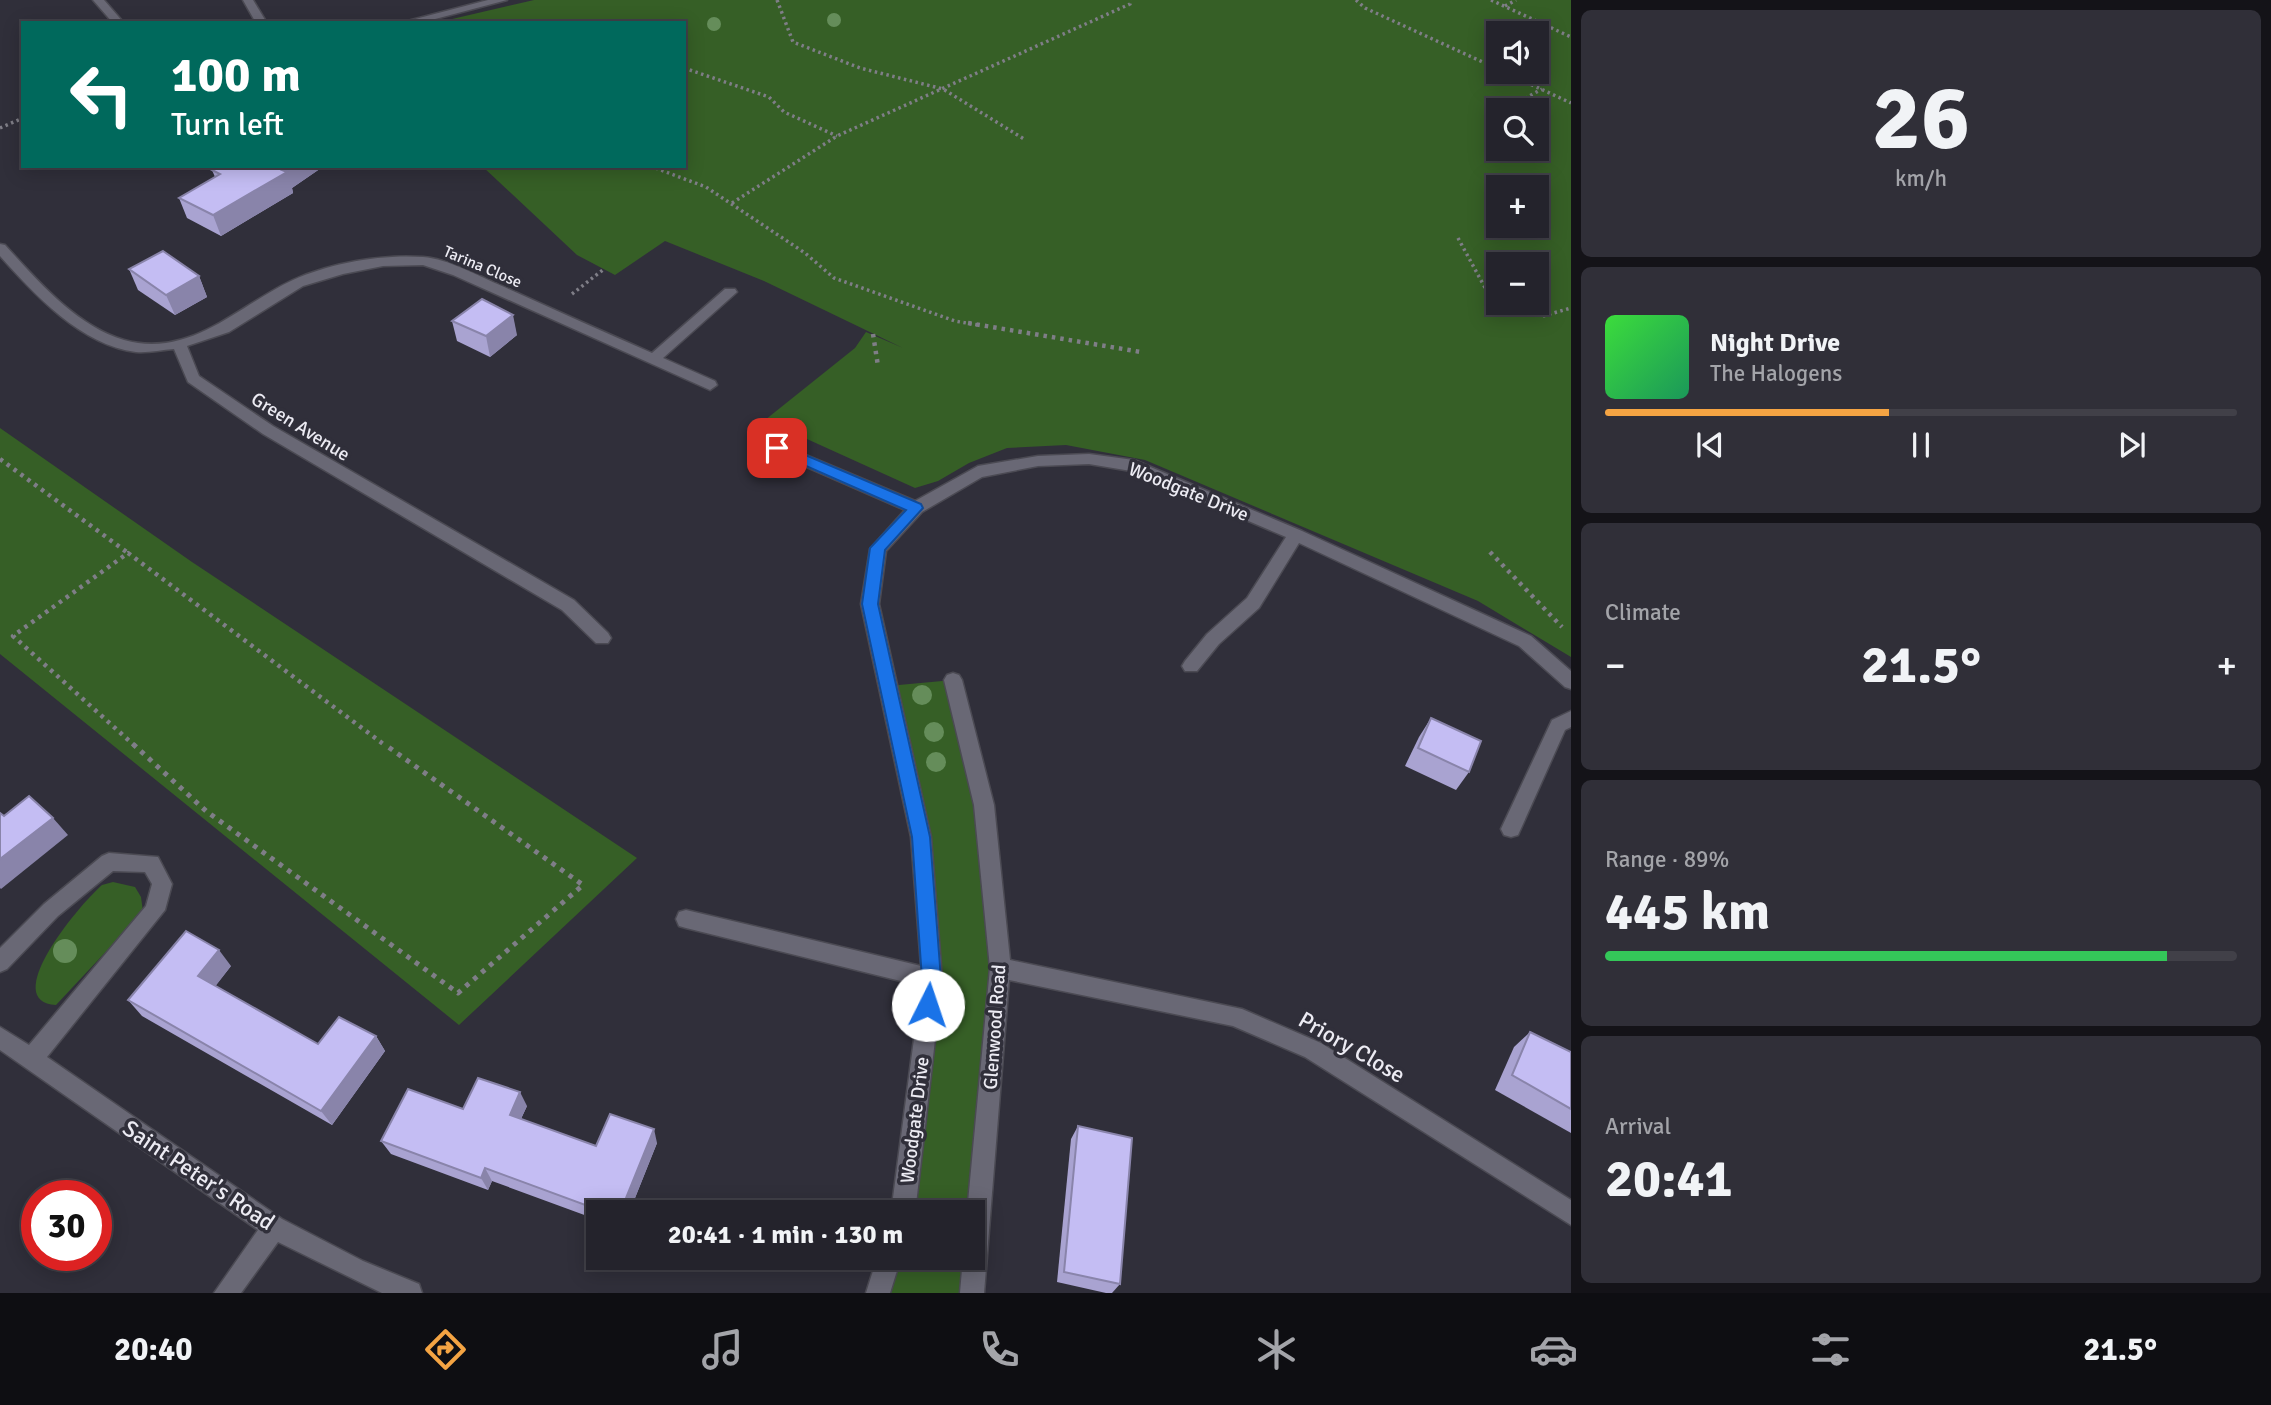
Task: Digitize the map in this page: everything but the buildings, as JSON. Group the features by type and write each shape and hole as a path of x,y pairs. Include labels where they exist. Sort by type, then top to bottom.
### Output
{"street":[{"path":"98,0 117,21"},
{"path":"248,0 261,21"},
{"path":"413,21 502,0"},
{"path":"0,248 87,329 134,347 179,344"},
{"name":"Tarina Close","path":"179,344 224,329 298,283 341,270 383,262 424,261 458,272 655,358 710,385"},
{"path":"655,358 730,292"},
{"name":"Green Avenue","path":"179,344 193,379 268,430 568,605 601,638"},
{"path":"777,448 916,508"},
{"name":"Woodgate Drive","path":"905,1200 932,979 921,837 870,604 878,548 916,508 978,472 1038,461 1089,459 1134,466 1296,535 1525,641 1571,682"},
{"path":"1191,666 1213,639 1253,603 1296,535"},
{"name":"Glenwood Road","path":"953,680 984,805 1000,968 972,1293"},
{"path":"1511,828 1558,725 1571,719"},
{"path":"0,962 51,910 109,862 151,863 162,884 155,910 31,1059"},
{"path":"685,919 932,979"},
{"name":"Priory Close","path":"1000,968 1234,1016 1313,1050 1571,1213"},
{"name":"Saint Peter's Road","path":"0,1037 274,1227 355,1269 410,1293"},
{"path":"226,1293 274,1227"},
{"path":"878,1293 885,1270"}],"path":[{"path":"777,0 793,42 860,68 943,89 1024,139"},
{"path":"732,203 837,136 1130,4 1131,0"},
{"path":"1356,0 1365,8 1486,63"},
{"path":"1491,0 1571,37"},
{"path":"1505,6 1516,0"},
{"path":"686,69 769,97 784,113 803,118 837,136"},
{"path":"1531,84 1571,103"},
{"path":"1526,98 1542,89"},
{"path":"0,128 21,119"},
{"path":"655,168 706,187 732,203 806,253 834,278 955,321 1141,352"},
{"path":"1458,239 1486,290"},
{"path":"547,313 604,269"},
{"path":"1543,316 1571,308"},
{"path":"873,334 878,366"},
{"path":"0,459 128,553 325,703 583,885 458,993 205,811 13,636 128,553"},
{"path":"1490,552 1562,627"}],"green space":[{"path":"534,0 1571,0 1571,657 1478,601 1145,460 1066,445 1007,448 969,463 938,481 915,488 765,420 855,348 866,332 903,348 764,281 665,241 615,275 577,255 484,168 686,168 686,21 444,21"},
{"path":"0,428 192,562 637,858 459,1025 0,654"},
{"path":"953,680 984,805 1000,968 980,1200 905,1200 932,979 921,837 888,686"},
{"path":"113,882 135,887 141,897 143,912 56,1005 41,1000 36,988 39,972 60,933 102,885"},
{"path":"885,1270 974,1270 972,1293 878,1293"}],"route":[{"path":"777,448 916,508 878,548 870,604 921,837 932,979 928,1005"}]}
